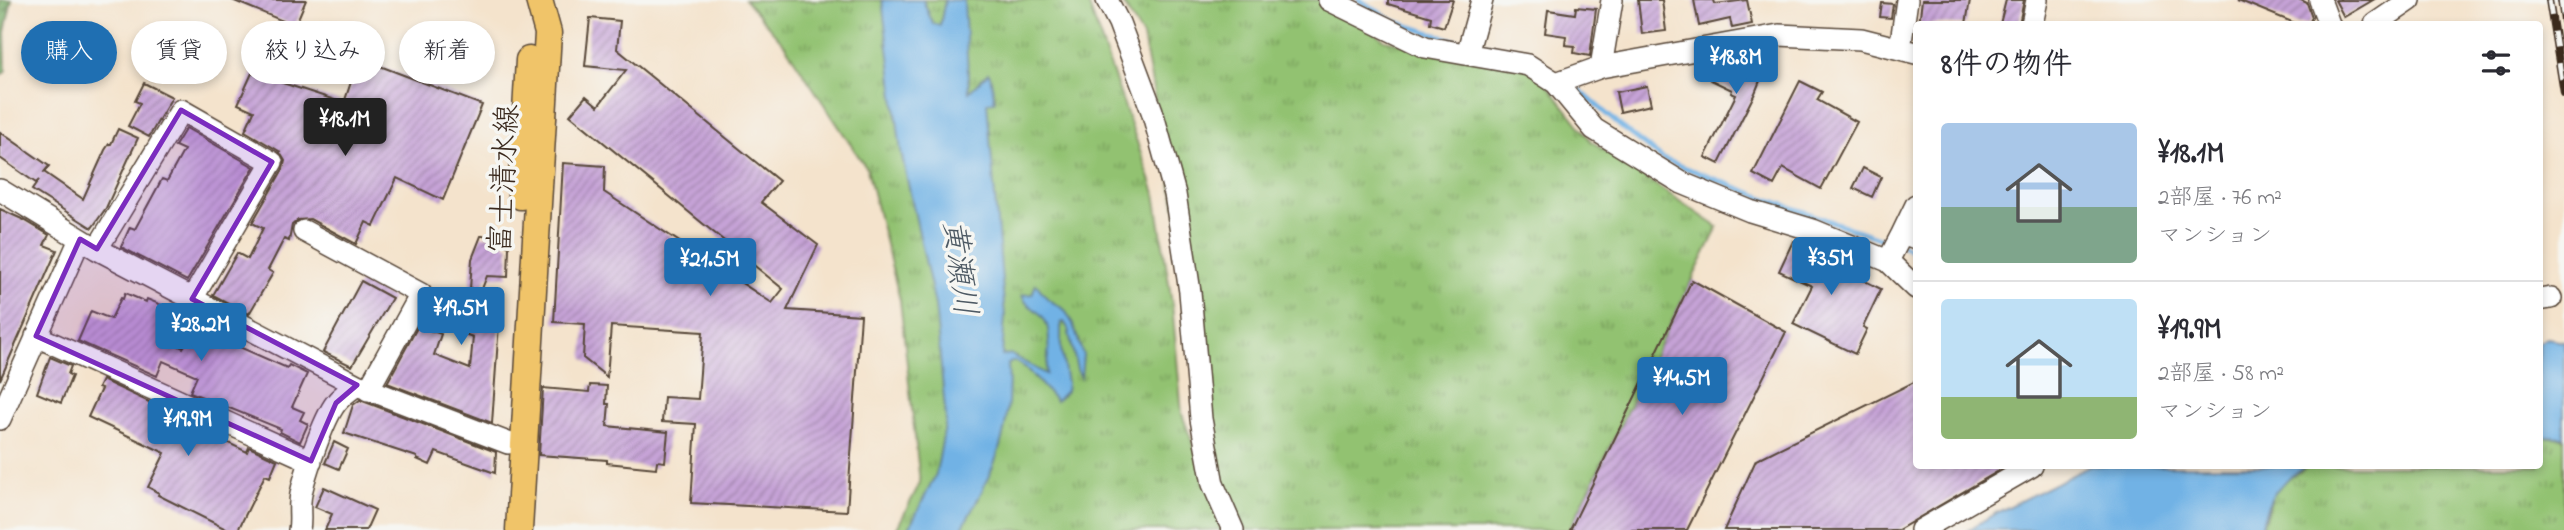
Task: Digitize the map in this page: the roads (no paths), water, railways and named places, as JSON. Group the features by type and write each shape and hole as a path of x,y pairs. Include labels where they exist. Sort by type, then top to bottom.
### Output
{"main road":[{"name":"富士清水線","path":"502,530 531,32 529,0"},
{"name":"富士清水線","path":"519,530 548,33 539,0"}],"street":[{"path":"1107,0 1119,23 1152,111 1175,194 1189,292 1201,419 1213,484 1233,530"},
{"path":"1329,0 1425,47 1528,65 1556,83 1594,129 1682,183 1750,211 1813,230 1900,247"},
{"path":"1467,54 1482,0"},
{"path":"1601,67 1612,0"},
{"path":"1556,83 1601,67 1779,35 1861,39 1908,51 1907,0"},
{"path":"2033,21 2037,0"},
{"path":"2320,0 2328,21"},
{"path":"2379,21 2410,0"},
{"path":"0,419 36,337 89,244 181,110 272,162 191,299"},
{"path":"0,190 89,244 363,388 508,443"},
{"path":"1913,213 1900,247 1913,280"},
{"path":"299,530 300,502 311,461 335,403 363,388 421,294 304,231"},
{"path":"36,337 311,461"},
{"path":"1921,530 2027,469"}],"water":[{"name":"黄瀬川","path":"882,0 923,0 933,24 940,25 945,0 964,0 969,92 988,73 995,101 987,102 1005,316 1002,356 1010,354 1046,374 1049,346 1047,324 1022,295 1032,294 1036,284 1048,299 1065,310 1073,324 1083,355 1081,377 1068,328 1064,322 1061,323 1061,349 1067,383 1066,391 1056,401 1025,367 1014,361 1008,364 1007,411 999,451 961,530 908,530 936,474 946,420 935,305 901,152"},
{"path":"2547,338 2564,341 2564,437 2543,436 2543,340"},
{"path":"2084,469 2303,469 2275,492 2261,530 1968,530"}],"waterway":[{"path":"1359,0 1393,21 1462,43"},
{"path":"1476,45 1507,49 1521,54"},
{"path":"1571,83 1663,159 1893,243"},
{"path":"1903,246 1913,250"}],"railway":[{"path":"2549,0 2564,93"},
{"path":"2561,0 2564,21"}]}
